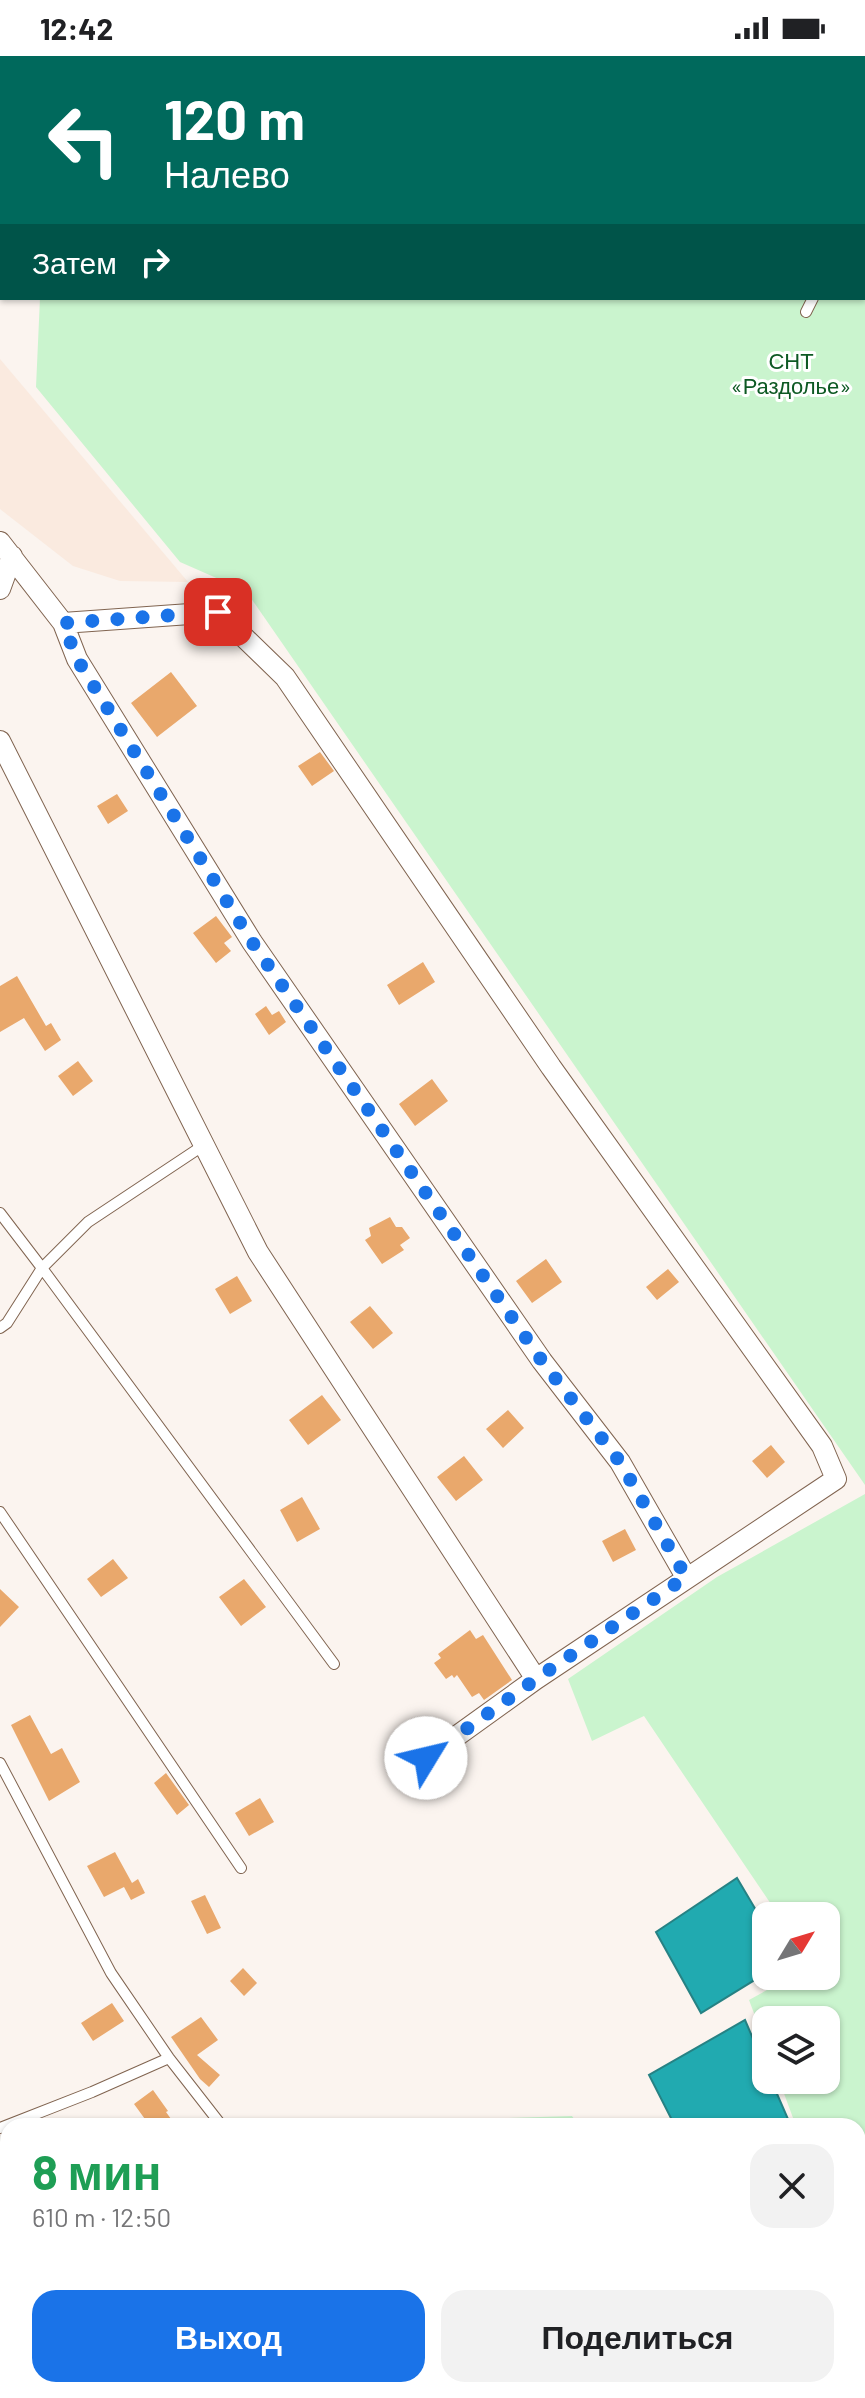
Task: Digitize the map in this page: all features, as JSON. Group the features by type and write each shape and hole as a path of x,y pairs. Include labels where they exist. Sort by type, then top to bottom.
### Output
{"street":[{"path":"0,589 6,549"},
{"path":"6,549 63,623 77,659 252,942 542,1361 620,1462 686,1577"},
{"path":"63,623 218,612 285,677 551,1067 822,1446 836,1479 536,1679 404,1774"},
{"path":"0,741 258,1252 536,1679"}],"lane":[{"path":"806,312 812,300"},
{"path":"0,1328 7,1323 42,1268 88,1222 204,1145"},
{"path":"0,1213 334,1664"},
{"path":"0,1512 241,1868"},
{"path":"0,1763 111,1973 169,2058 216,2118"},
{"path":"26,2118 169,2058"}],"shaded area":[{"path":"0,359 188,582 120,581 73,566 0,509"}],"green space":[{"name":"СНТ «Раздолье»","path":"40,300 865,300 865,1485 246,591 180,562 36,387"},
{"path":"865,1494 865,2118 793,2118 784,2094 840,2094 840,2006 752,2008 749,2000 767,1990 840,1990 840,1902 770,1902 644,1716 592,1741 568,1679 717,1577"},
{"path":"572,2116 573,2118 507,2118"}],"water":[{"path":"737,1878 752,1903 752,1982 701,2013 656,1932"},
{"path":"745,2020 752,2036 752,2094 777,2094 788,2118 671,2118 649,2075"}],"building":[{"path":"171,672 197,706 157,737 131,703"},
{"path":"320,752 334,771 312,786 298,766"},
{"path":"117,794 128,811 108,824 97,806"},
{"path":"216,916 232,937 224,943 231,951 216,963 193,933"},
{"path":"423,962 435,982 399,1005 387,985"},
{"path":"17,976 46,1026 51,1023 61,1040 45,1051 24,1018 0,1032 0,986"},
{"path":"266,1006 272,1015 279,1011 286,1022 269,1035 255,1014"},
{"path":"78,1061 93,1081 73,1096 58,1076"},
{"path":"432,1079 448,1101 415,1126 399,1104"},
{"path":"390,1217 396,1227 402,1227 410,1238 400,1245 404,1250 382,1264 365,1240 371,1236 369,1228"},
{"path":"546,1259 562,1282 532,1303 516,1281"},
{"path":"668,1269 679,1282 657,1300 646,1287"},
{"path":"237,1276 252,1301 230,1314 215,1289"},
{"path":"370,1306 393,1333 373,1349 350,1322"},
{"path":"322,1395 341,1420 308,1445 289,1420"},
{"path":"508,1410 524,1428 503,1448 486,1429"},
{"path":"771,1445 785,1462 767,1478 752,1461"},
{"path":"464,1456 483,1480 456,1501 437,1477"},
{"path":"302,1497 320,1529 297,1542 280,1510"},
{"path":"625,1529 636,1550 613,1562 602,1541"},
{"path":"113,1559 128,1578 101,1597 87,1579"},
{"path":"244,1579 266,1607 241,1626 219,1597"},
{"path":"0,1589 19,1607 0,1627"},
{"path":"470,1630 476,1639 483,1635 512,1680 484,1700 479,1693 472,1697 457,1675 446,1679 434,1663 441,1658 438,1654"},
{"path":"30,1715 51,1754 62,1748 80,1782 49,1801 11,1725"},
{"path":"166,1773 189,1805 177,1815 154,1783"},
{"path":"260,1798 274,1822 249,1836 235,1813"},
{"path":"115,1852 132,1883 138,1879 145,1893 131,1900 124,1887 104,1897 87,1866"},
{"path":"205,1895 221,1928 207,1934 191,1901"},
{"path":"243,1968 257,1983 244,1996 230,1981"},
{"path":"112,2003 124,2021 93,2041 81,2023"},
{"path":"201,2017 218,2040 197,2055 220,2075 209,2087 171,2037"},
{"path":"153,2090 170,2118 144,2118 134,2104"}],"route":[{"path":"218,612 63,623 77,659 252,942 542,1361 620,1462 686,1577 426,1758"}]}
